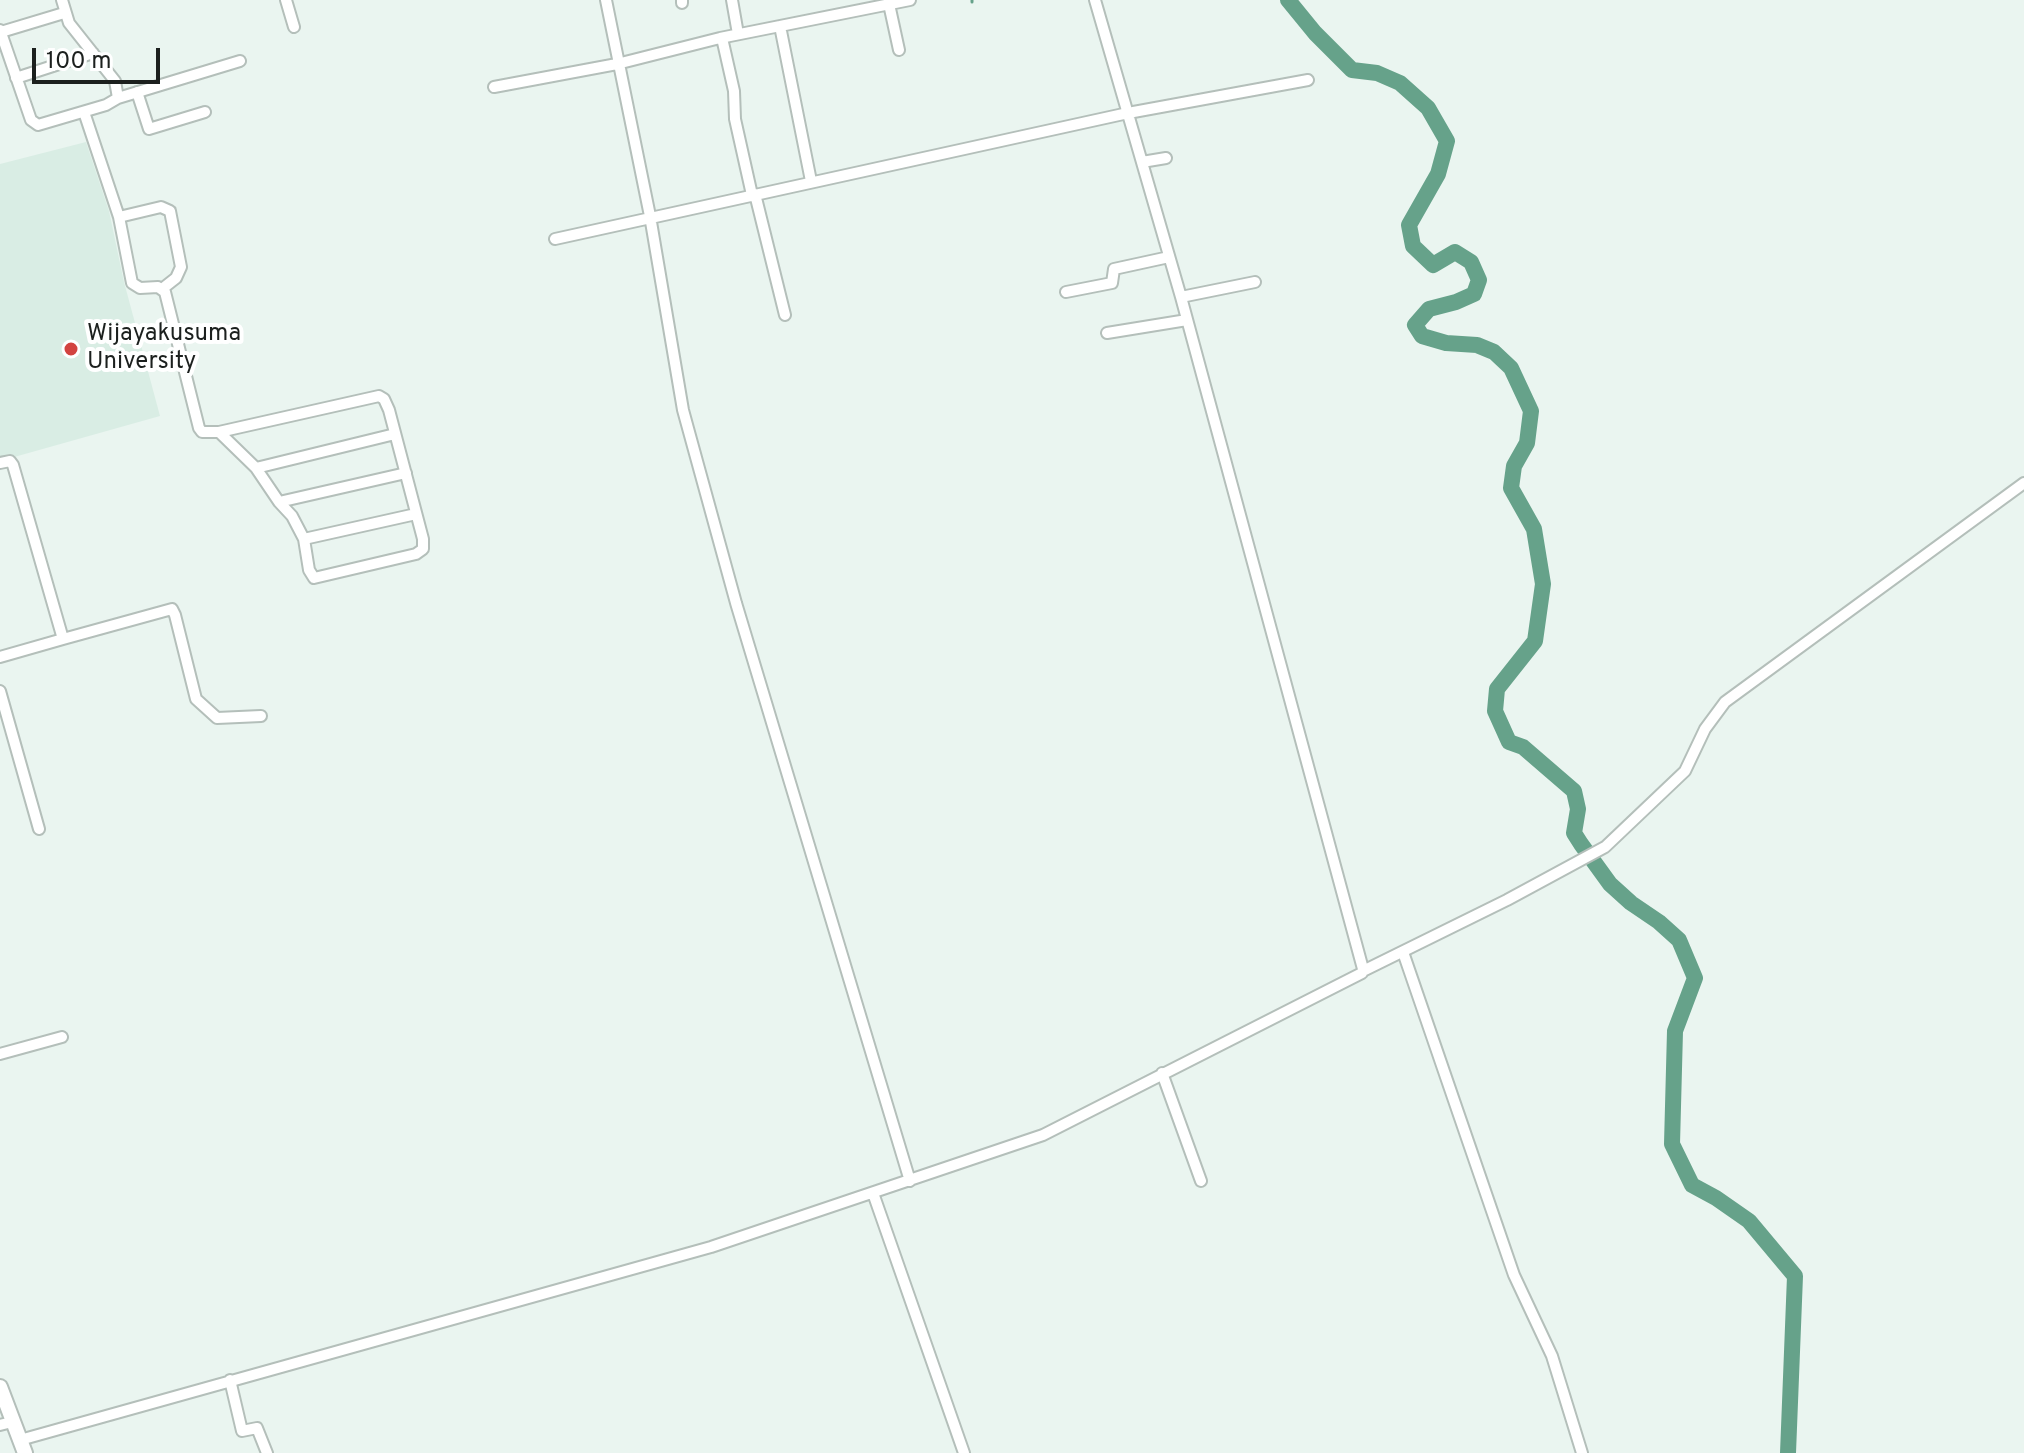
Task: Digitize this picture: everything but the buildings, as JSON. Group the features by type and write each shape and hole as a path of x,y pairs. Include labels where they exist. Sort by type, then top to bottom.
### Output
{"street":[{"path":"62,0 69,23 115,81 118,98"},
{"path":"286,0 294,27"},
{"path":"606,0 650,216 683,410 741,618 910,1181"},
{"path":"732,0 738,34"},
{"path":"494,87 617,64 872,4 910,0"},
{"path":"1095,0 1181,297 1363,971"},
{"path":"889,4 899,50"},
{"path":"64,13 0,31 31,120 38,125 240,61"},
{"path":"780,26 811,181"},
{"path":"722,38 734,91 735,119 785,315"},
{"path":"16,78 93,53"},
{"path":"555,239 1128,113 1308,80"},
{"path":"137,92 149,129 205,112"},
{"path":"84,112 119,217 132,283 140,288 162,289"},
{"path":"1142,162 1166,158"},
{"path":"119,217 161,207 170,211 181,267 176,278 162,289"},
{"path":"1066,292 1112,283 1114,269 1169,257"},
{"path":"1181,297 1255,282"},
{"path":"162,289 202,432 219,432 379,396 387,404 423,539 423,549 314,578 309,570 304,539 292,516 256,468 219,432"},
{"path":"1107,333 1187,320"},
{"path":"256,468 395,434"},
{"path":"0,463 7,461 13,465 63,639"},
{"path":"279,502 406,473"},
{"path":"0,1387 6,1424 22,1447 230,1380 711,1247 1043,1135 1605,847 1685,771 1705,729 1725,702 2024,483"},
{"path":"304,539 416,514"},
{"path":"0,657 172,609 196,699 217,718 261,716"},
{"path":"0,691 39,829"},
{"path":"1403,952 1514,1275 1552,1356 1582,1453"},
{"path":"0,1054 62,1037"},
{"path":"1162,1073 1201,1181"},
{"path":"873,1193 964,1453"},
{"path":"230,1380 242,1431 257,1428 267,1453"}],"shaded area":[{"name":"Wijayakusuma University","path":"86,142 109,211 124,282 160,416 0,461 0,164"}],"waterway":[{"path":"1288,0 1352,70 1377,73 1400,83 1428,108 1447,141 1438,174 1409,225 1413,246 1433,265 1455,252 1471,262 1479,280 1474,294 1429,309 1415,325 1422,336 1446,343 1477,345 1494,352 1511,368 1531,411 1527,443 1514,466 1511,488 1534,529 1543,584 1535,641 1497,689 1495,711 1509,742 1523,747 1574,791 1578,809 1574,833 1581,844 1610,884 1679,940 1695,978 1675,1031 1672,1144 1692,1185 1749,1221 1795,1276 1788,1453"}],"place":[{"name":"Wijayakusuma University","path":"71,349"}]}
